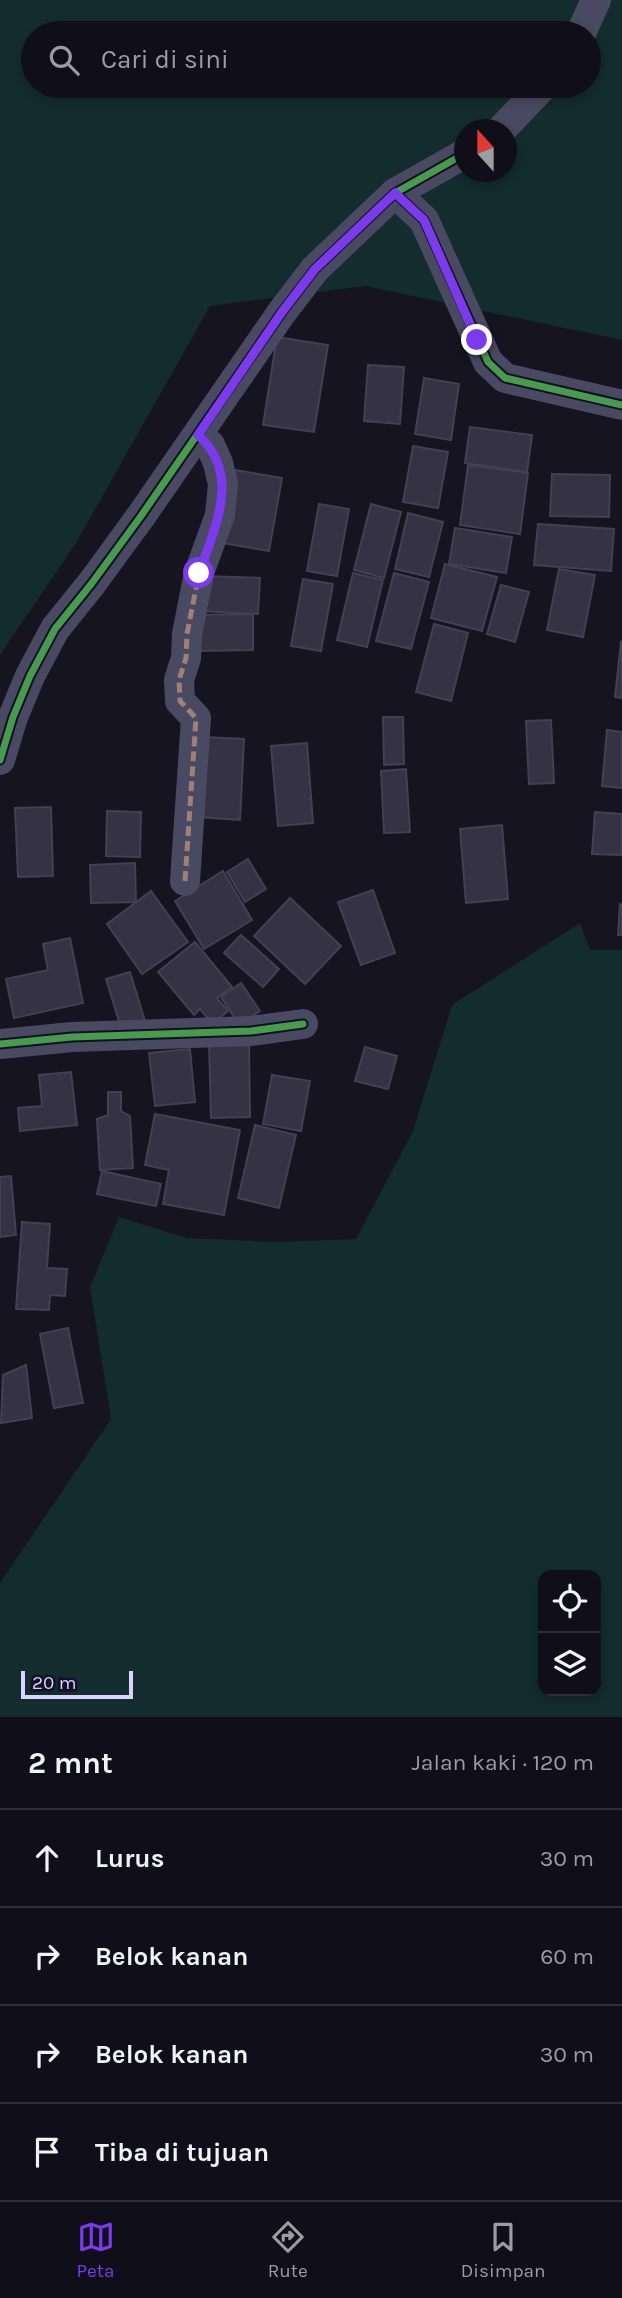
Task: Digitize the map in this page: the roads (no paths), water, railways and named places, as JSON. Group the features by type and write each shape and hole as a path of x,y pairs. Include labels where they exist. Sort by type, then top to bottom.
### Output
{"street":[{"path":"586,21 596,0"},
{"path":"512,119 532,98"},
{"path":"0,760 17,707 55,629 92,583 198,435 282,312 315,269 395,193 454,161"},
{"path":"395,193 424,220 488,362 505,378 622,405"},
{"path":"185,881 196,718 180,701 179,680 186,658 187,634 199,573 220,514 223,484 210,445 198,435"},
{"path":"0,1044 83,1036 251,1031 303,1024"}]}
